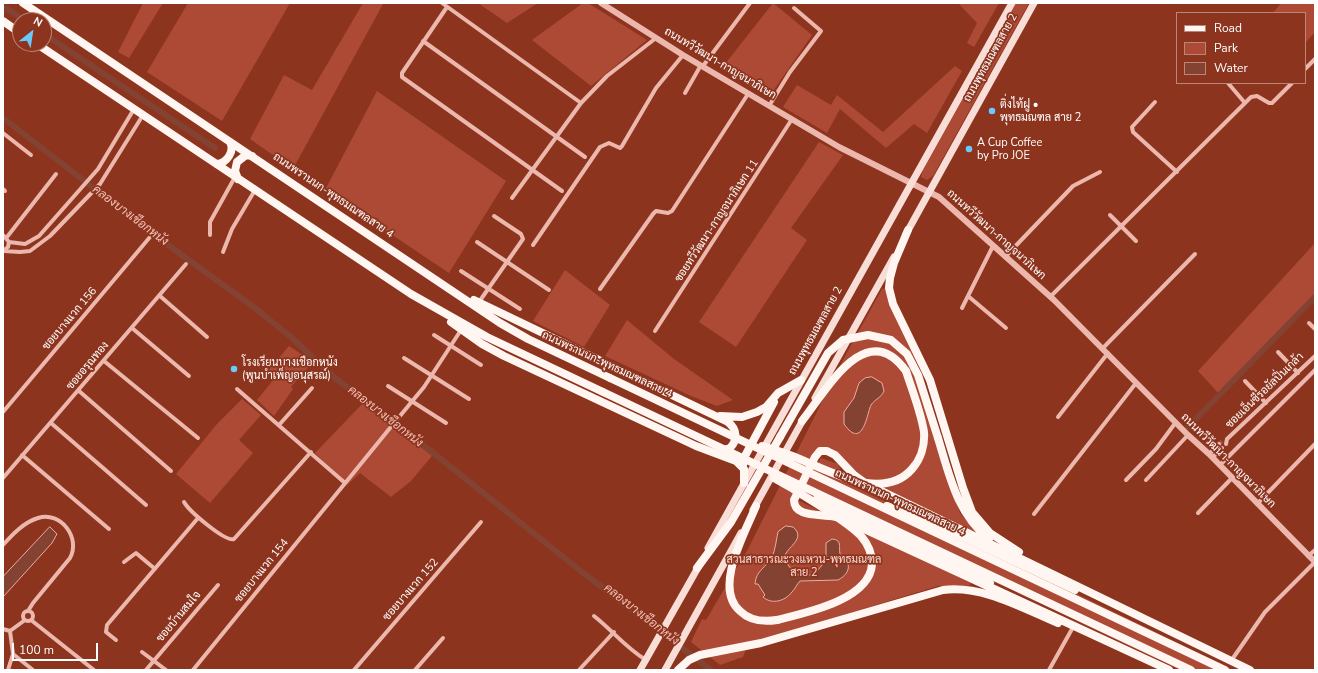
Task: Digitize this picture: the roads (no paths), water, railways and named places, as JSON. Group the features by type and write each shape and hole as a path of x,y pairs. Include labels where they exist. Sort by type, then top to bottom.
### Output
{"main road":[{"name":"ถนนพรานนก-พุทธมณฑลสาย 4","path":"23,3 518,334 1225,670"},
{"name":"ถนนพุทธมณฑลสาย 2","path":"640,670 1012,3"},
{"name":"ถนนพุทธมณฑลสาย 2","path":"665,670 1034,3"},
{"path":"3,21 12,27"},
{"path":"49,52 411,294 487,347 516,362 706,450 736,461 743,468"},
{"path":"217,164 224,162 231,153 232,145 230,142"},
{"path":"237,178 237,162 246,155 253,156"},
{"path":"908,230 892,270 889,288 890,297 930,380 969,505 975,518 990,533 1058,576"},
{"path":"447,286 479,303 730,424 736,434 734,442 728,449 721,451 706,450"},
{"path":"411,294 487,337 1191,670"},
{"path":"697,568 732,522 828,353 843,340 868,335 891,340 907,354 918,375 953,486 964,513 980,532 1004,554"},
{"path":"743,441 787,454 848,479 878,483 894,482 905,476 914,467 922,451 924,440 923,428 906,371 896,358 884,353 874,351 861,354 847,364 802,421"},
{"path":"702,410 723,416 747,416 766,407 778,393 802,380"},
{"path":"744,483 743,468 745,456 778,393"},
{"path":"1130,612 1091,598 865,484 835,455 827,450 817,454 794,500 797,508 802,512 845,520 971,580 1006,593 1169,670"},
{"path":"752,463 793,489 860,536 870,551 871,568 864,585 849,596 777,620 764,621 743,614 733,604 729,590 731,568 756,506"},
{"path":"793,489 979,577 1006,593"},
{"path":"856,495 927,521 1058,576 1250,670"},
{"path":"678,670 686,663 700,655 768,641 926,594 950,589 966,590 989,595 1120,647"}],"street":[{"path":"442,3 581,103"},
{"name":"ถนนทวีวัฒนา-กาญจนาภิเษก","path":"601,3 748,94 944,201 1050,297 1103,348 1315,562"},
{"path":"685,93 702,66 750,3"},
{"path":"447,7 402,73 402,77 562,191"},
{"path":"769,106 790,72 820,31 794,8"},
{"path":"512,198 581,103 606,76 656,38"},
{"path":"423,41 585,157"},
{"path":"533,246 600,147 609,144 620,148 622,146 656,88 683,54"},
{"path":"1306,68 1315,59"},
{"path":"1229,84 1245,103"},
{"path":"1050,297 1251,97 1257,96 1269,104 1272,103 1291,84"},
{"path":"600,289 653,214 656,211 668,213 672,211 748,94"},
{"path":"1155,102 1132,127 1132,132 1177,172"},
{"path":"56,174 5,236 9,242 25,244 32,241 66,205 94,175 134,109"},
{"path":"3,251 30,251 37,247 100,184 143,115"},
{"name":"ซอยทวีวัฒนา-กาญจนาภิเษก 11","path":"655,331 750,187 792,119"},
{"path":"3,133 30,156"},
{"path":"1005,257 1073,186 1100,172"},
{"path":"210,235 210,222 237,178"},
{"path":"223,252 234,224 255,190"},
{"path":"479,303 488,288 522,242 523,236 494,216"},
{"path":"1110,216 1136,241"},
{"name":"ซอยบางแวก 156","path":"3,412 150,236"},
{"path":"3,251 8,247 9,242"},
{"path":"477,242 549,290"},
{"path":"962,308 993,246"},
{"path":"1103,348 1195,254"},
{"name":"ซอยอรุณทอง","path":"3,478 79,391 186,264"},
{"path":"461,271 520,309"},
{"path":"160,296 207,337"},
{"path":"968,296 1006,328"},
{"path":"1309,323 1315,329"},
{"path":"132,328 189,376"},
{"name":"ซอยบางแวก 154","path":"193,670 401,414 413,402 432,376 461,330"},
{"path":"434,335 481,365"},
{"path":"1278,352 1298,373"},
{"path":"1058,417 1108,353"},
{"name":"ซอยเอ็นซีรอยัลปิ่นเกล้า","path":"1211,456 1315,356"},
{"path":"404,358 469,399"},
{"path":"104,361 198,438"},
{"path":"1220,465 1315,370"},
{"path":"1245,381 1266,403"},
{"path":"1034,514 1136,383"},
{"path":"388,386 446,422"},
{"path":"279,425 312,388"},
{"path":"237,389 345,483"},
{"path":"79,391 172,471"},
{"path":"1126,480 1156,448 1176,422"},
{"path":"51,423 146,505"},
{"path":"1146,480 1188,435"},
{"path":"1257,504 1315,444"},
{"path":"184,502 198,518 227,539 234,539 310,452"},
{"path":"22,455 109,529"},
{"path":"1198,513 1232,478"},
{"path":"3,545 30,522 39,517 50,517 57,520 67,528 73,538 74,551 70,558 28,611 23,614 25,620"},
{"path":"116,640 106,632 107,625 198,518"},
{"name":"ซอยบางแวก 152","path":"354,670 481,522"},
{"path":"1308,556 1315,550"},
{"path":"124,562 136,553 155,569"},
{"path":"1231,661 1265,612 1315,562"},
{"name":"ซอยบ้านสมใจ","path":"146,670 218,585"},
{"path":"28,611 32,614 31,620"},
{"path":"594,616 614,632 633,651 646,660"},
{"path":"10,631 25,620 31,620 94,670"},
{"path":"3,629 10,631"},
{"path":"1049,670 1072,629"},
{"path":"8,670 13,654 10,631"},
{"path":"579,670 614,632"},
{"path":"415,670 443,638"},
{"path":"142,652 155,660 166,670"},
{"path":"13,654 34,670"}],"water":[{"path":"872,377 882,383 884,391 871,405 863,428 856,434 850,431 844,424 844,412 854,398 859,383 865,378"},
{"path":"786,526 793,527 797,531 798,535 795,542 785,555 788,565 796,575 814,575 826,560 826,543 832,539 838,541 841,556 848,564 846,574 838,580 800,581 793,591 782,600 770,601 763,597 765,595 758,584 755,584 757,575 772,557 778,532"},
{"path":"50,527 57,534 52,543 3,597 3,577"}],"waterway":[{"path":"3,6 12,12"},
{"path":"52,39 215,148"},
{"name":"คลองบางเชือกหนัง","path":"3,118 153,234 255,308 292,338 334,377 441,459 582,572 711,670"},
{"path":"1188,427 1315,297"}],"tunnel":[{"path":"1219,444 1223,440"}],"place":[{"name":"ติ่งไท้ฝู • พุทธมณฑล สาย 2","path":"992,111"},
{"name":"A Cup Coffee by Pro JOE","path":"969,149"},
{"name":"โรงเรียนบางเชือกหนัง (พูนบำเพ็ญอนุสรณ์)","path":"234,369"}],"park label":[{"name":"สวนสาธารณะวงแหวน-พุทธมณฑล สาย 2","path":"804,566"}]}
